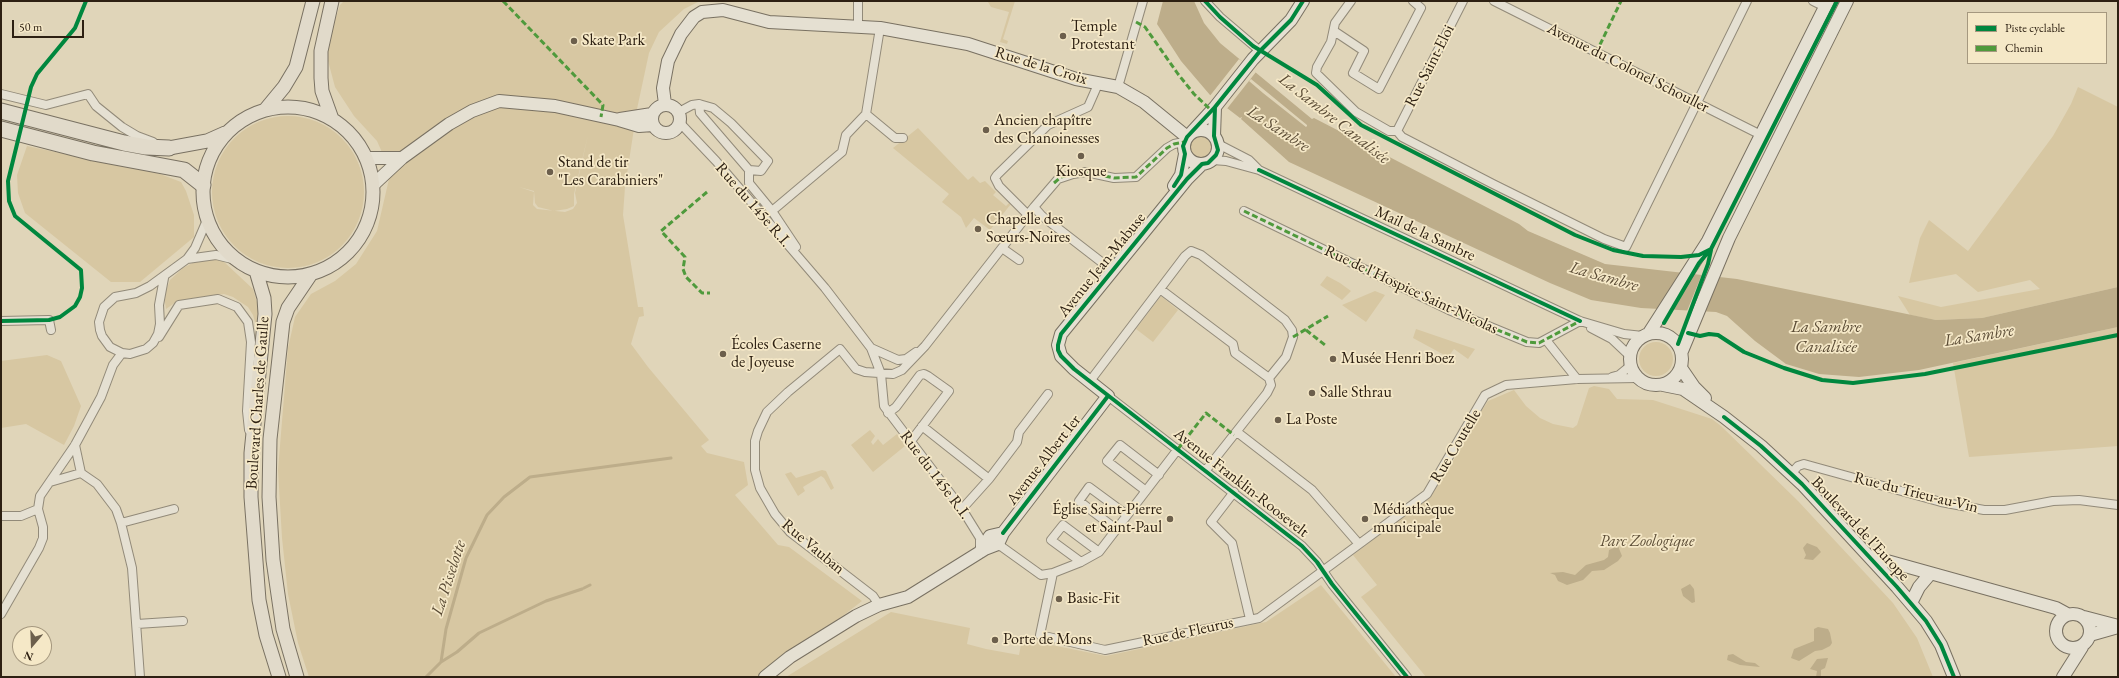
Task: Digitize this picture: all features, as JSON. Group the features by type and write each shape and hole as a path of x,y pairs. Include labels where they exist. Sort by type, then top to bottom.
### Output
{"highway":[{"path":"1,112 124,143 146,147 169,148"},
{"path":"1,129 94,153 184,170 203,185"}],"main road":[{"path":"265,110 280,93 296,67 313,1"},
{"path":"332,1 321,51 321,78 322,91 332,118"},
{"path":"1134,245 1181,175 1188,137 1216,106 1250,62 1291,20 1304,1"},
{"path":"1826,4 1708,241 1658,322 1646,335 1634,344 1630,361 1638,378 1650,384 1662,385 1677,376 1681,368 1682,351 1688,333 1717,264 1847,1"},
{"name":"Rue de la Croix","path":"665,104 663,88 672,50 688,24 702,12 723,10 770,22 880,28 968,44 1076,80 1099,82 1118,87 1144,102 1188,137"},
{"path":"373,185 402,158 449,124 472,111 499,101 555,106 619,120 639,126 652,119"},
{"path":"665,104 671,105 679,118 677,128 667,133 656,129 652,119 655,109 665,104"},
{"path":"169,148 201,142 226,132 244,119 265,110 292,106 313,110 332,118 352,135 366,158 373,185 371,211 368,224 358,241 345,256 335,264 311,274 278,277 256,271 236,260 224,248 214,235 207,220 203,203 203,185 210,156 226,132"},
{"path":"1185,154 1192,162 1207,162 1216,155 1216,106"},
{"path":"1188,137 1204,130 1216,140"},
{"path":"366,158 402,158"},
{"name":"Avenue Jean-Mabuse","path":"1108,396 1061,356 1058,345 1059,339 1187,179 1207,162"},
{"name":"Boulevard Charles de Gaulle","path":"256,271 264,298 265,314 251,453 252,505 259,600 266,635 279,677"},
{"name":"Boulevard Charles de Gaulle","path":"297,677 283,630 273,560 269,497 270,439 283,322 288,308 311,274"},
{"path":"1646,335 1659,333 1667,335 1674,339 1682,351"},
{"name":"Boulevard de l'Europe","path":"1681,368 1694,387 1724,417"},
{"name":"Boulevard de l'Europe","path":"1662,385 1683,389 1724,417 1761,446 1791,474 1868,555 1911,603 1941,645 1954,677"},
{"name":"Avenue Albert Ier","path":"979,553 997,540 1108,396"},
{"path":"765,677 812,642 856,616 879,604 908,596 979,553"},
{"path":"1868,555 1930,574 2056,608 2067,614 2079,614 2084,617 2118,626"},
{"path":"1911,603 1919,587 1930,574"},
{"path":"2035,603 2049,615 2057,626"},
{"path":"2065,673 2061,643 2056,635 2059,621 2067,614"},
{"path":"2065,673 2090,635 2090,625 2084,617"},
{"path":"2090,635 2118,626"},
{"path":"2061,643 2071,648 2082,646"}],"street":[{"path":"858,1 858,27"},
{"path":"1118,87 1143,1"},
{"path":"1205,1 1243,38 1260,51"},
{"path":"1351,1 1335,23 1328,49 1317,67 1316,73 1365,119 1389,132 1397,131 1402,137 1604,239 1626,246 1747,1"},
{"path":"1334,31 1364,51 1353,73 1378,89 1421,8 1413,1"},
{"name":"Rue Saint-Eloi","path":"1397,131 1463,1"},
{"name":"Avenue du Colonel Schouller","path":"1494,1 1761,135"},
{"path":"1813,1 1826,4"},
{"path":"772,211 842,152 846,135 866,114 880,28"},
{"path":"1028,215 999,186 995,178 1048,125 1088,107 1099,82"},
{"path":"1,94 46,105 88,94 96,106 122,127 137,136 169,148"},
{"path":"679,118 692,105 699,104 713,108 731,123 768,161 761,171 749,170 700,113 699,104"},
{"path":"866,114 895,138 903,138"},
{"name":"Rue du 145e R.I.","path":"679,118 825,288"},
{"path":"881,374 893,374 902,370 925,346 1034,207 1061,177 1086,172 1130,179 1136,177 1174,144 1188,137"},
{"path":"1216,140 1249,160 1259,170"},
{"name":"Mail de la Sambre","path":"1207,162 1226,161 1259,170 1580,321 1624,334 1646,335"},
{"name":"Rue du 145e R.I.","path":"749,170 749,183 772,211 825,288 871,348 881,374 884,406 962,509 976,532"},
{"path":"1034,207 1042,216 1113,271"},
{"name":"Rue de l'Hospice Saint-Nicolas","path":"1244,211 1449,310 1527,342 1539,343 1580,321"},
{"path":"207,220 195,248 187,259 164,278 143,290 122,295 109,302 101,314 99,322 100,330 106,342 122,353 139,352 153,343 162,334 179,305 218,299 231,303 243,313 248,322 251,342 247,411 251,453"},
{"path":"1002,248 1019,260"},
{"path":"1090,381 1191,251 1201,255 1285,320 1292,330 1293,337 1286,357 1269,378"},
{"path":"187,259 216,255 236,260"},
{"path":"153,343 158,334 160,324 158,314 159,296 164,278"},
{"path":"1160,289 1234,344 1235,353 1269,378 1271,385 1268,393 1206,470"},
{"path":"1,321 49,320 51,330"},
{"path":"1580,321 1612,339 1630,361 1619,375 1609,378"},
{"path":"1546,340 1577,379"},
{"path":"871,348 898,360 906,359 925,346"},
{"name":"Rue Vauban","path":"879,604 873,596 782,523 760,488 755,470 755,441 767,412 788,392 840,349 856,369 881,374"},
{"path":"1,614 39,548 43,538 43,527 38,509 40,496 74,445 101,397 113,365 122,353"},
{"path":"888,412 896,407 920,375 924,374 949,391 911,441"},
{"name":"Rue Coutelle","path":"1323,570 1427,494 1485,396 1506,385 1577,379 1638,378"},
{"path":"962,509 989,479 1017,442 1019,432 1048,394"},
{"name":"Avenue Franklin-Roosevelt","path":"1108,396 1206,470 1302,546 1323,570 1332,584 1408,677"},
{"path":"922,426 989,479"},
{"path":"1237,432 1312,490 1359,544"},
{"path":"74,445 81,473 97,484 116,509 121,523 132,568 137,624 138,675"},
{"path":"1146,491 1107,461 1120,445 1158,475"},
{"path":"976,532 997,540 1038,574 1044,576 1081,562 1099,552 1178,449"},
{"name":"Rue du Trieu-au-Vin","path":"1791,474 1798,466 1804,464 1942,502 1984,510 2005,510 2059,501 2079,500 2118,505"},
{"path":"50,482 81,473"},
{"path":"1116,529 1078,501 1089,487 1127,515"},
{"path":"1234,492 1211,522 1232,543 1250,619"},
{"path":"1,516 21,516 38,509"},
{"path":"121,523 174,509"},
{"path":"1081,562 1051,540 1063,525 1099,552"},
{"path":"976,532 980,542 979,553"},
{"name":"Rue de Fleurus","path":"1053,573 1040,635 1105,650 1259,618 1323,570"},
{"path":"137,624 183,620"}],"green space":[{"path":"344,1 700,1 684,9 659,32 649,53 637,109 625,187 623,215 638,307 643,307 644,316 639,317 631,344 648,367 709,440 701,446 707,453 744,462 748,485 735,495 778,545 789,547 862,601 774,669 755,677 309,677 298,643 288,594 282,538 278,470 288,348 295,317 311,294 335,281 356,264 377,231 389,179 377,141 354,116 335,87 327,57 332,29 340,5","holes":["588,135 575,193 577,203 573,209 565,212 555,211 574,206 574,194","519,187 534,191 535,203 538,207 553,211 537,209 533,205 534,192"]},
{"path":"1015,1 1003,39 1008,41 1007,44 1000,42 1009,12 991,7 988,2"},
{"path":"2078,87 2118,107 2118,287 1982,318 1936,320 1910,315 1898,296 1941,307 2040,289 2030,280 1978,292 1956,274 1909,283 1920,238 1929,220 1968,251 2053,136 2071,104"},
{"path":"295,116 317,121 331,128 347,143 352,149 359,163 363,177 363,207 359,221 352,235 337,251 331,256 317,263 303,267 281,268 259,263 245,256 224,235 217,221 213,207 212,185 217,163 224,149 245,128 259,121 273,117"},
{"path":"918,128 968,180 973,176 980,183 985,181 996,192 993,195 1006,206 1009,203 1011,204 990,230 974,218 966,228 961,217 942,202 949,194 893,148"},
{"path":"1201,135 1209,139 1213,147 1209,155 1201,159 1193,155 1189,147 1193,139"},
{"path":"27,146 160,174 181,182 186,191 194,215 194,237 140,282 111,282 25,213 18,193 17,175"},
{"path":"202,258 212,258 223,261 253,289 259,309 258,326 256,326 253,315 248,307 233,297 224,294 176,302 166,309 164,296 170,280 183,268"},
{"path":"1327,276 1351,291 1342,300 1320,285"},
{"path":"1375,291 1385,295 1366,322 1342,305"},
{"path":"1161,296 1178,310 1153,342 1136,329"},
{"path":"2118,327 2118,446 1969,457 1953,363"},
{"path":"1416,329 1475,349 1468,359 1454,349 1448,357 1413,338"},
{"path":"1656,342 1662,343 1668,347 1672,353 1672,365 1668,371 1662,375 1656,376 1650,375 1644,371 1640,365 1639,359 1640,353 1644,347 1650,343"},
{"path":"47,355 61,361 81,406 74,426 64,445 26,424 1,428 1,361"},
{"name":"Parc Zoologique","path":"1594,386 1609,389 1617,399 1653,400 1712,419 1721,426 1798,501 1893,603 1917,638 1933,677 1426,677 1361,597 1377,585 1353,555 1432,495 1456,456 1461,442 1488,401 1514,390 1526,406 1540,418 1553,424 1573,428 1577,425 1589,388"},
{"path":"870,430 875,436 871,442 873,445 878,439 883,445 897,434 905,446 873,472 851,445"},
{"path":"822,470 826,471 834,488 831,490 824,478 821,476 803,487 805,491 798,496 785,474 791,472 796,478"},
{"path":"1321,585 1396,677 786,677 891,612 970,628 967,644 986,649 1019,655 1022,639 1106,656 1266,622"}],"water":[{"name":"La Sambre Canalisée","path":"1163,1 1194,1 1204,23 1220,43 1312,119 1314,118 1519,224 1528,231 1605,264 1737,279 1936,320 1982,318 2118,287 2118,327 1919,370 1859,377 1819,374 1786,364 1755,341 1727,316 1716,312 1641,308 1591,300 1550,283 1289,162 1241,119 1242,117 1240,118 1210,95 1181,61 1157,24","holes":["1251,79 1307,125 1306,127 1249,81"]},
{"path":"1807,543 1817,547 1821,552 1813,560 1804,559 1806,555 1803,548"},
{"path":"1618,546 1622,556 1618,561 1604,570 1592,571 1583,580 1567,585 1558,581 1555,575 1550,573 1563,572 1575,575 1586,565 1604,560 1608,557 1609,550"},
{"path":"1690,584 1694,589 1695,602 1692,603 1683,596 1681,589"},
{"path":"1818,627 1828,629 1832,643 1830,646 1822,650 1815,651 1799,661 1791,658 1794,649 1814,641 1814,629"},
{"path":"1733,654 1746,662 1755,663 1760,667 1740,665 1727,660 1728,655"},
{"path":"1828,658 1825,668 1821,670 1821,677 1816,677 1817,671 1810,669 1817,659"}],"pier":[{"path":"1239,59 1256,72 1226,110 1209,97"},
{"path":"1702,274 1718,276 1704,312 1687,311"}],"waterway":[{"name":"La Pisselotte","path":"441,662 446,629 466,558 487,515 504,497 530,477 671,458"},
{"path":"584,588 590,585"},
{"path":"426,677 441,662 457,652 479,633 546,601 582,589"}],"marked path":[{"path":"503,1 603,105 601,117"},
{"path":"1596,53 1621,1"},
{"path":"1136,22 1145,27 1178,74 1194,94 1212,111"},
{"path":"1054,183 1061,177 1086,172 1114,178 1136,177 1167,148 1174,144 1184,142"},
{"path":"707,192 661,231 685,257 683,269 686,277 702,293 710,293"},
{"path":"1244,211 1449,310 1527,342 1539,343 1580,321"},
{"path":"1293,337 1328,316"},
{"path":"1306,330 1325,345"},
{"path":"1178,449 1206,413 1234,435"}],"cycle path":[{"path":"1,321 49,320 60,317 75,306 80,297 82,288 81,270 15,216 9,201 8,181 31,87 37,74 75,28 86,1"},
{"path":"1205,1 1220,17 1253,46 1317,85 1361,125 1575,235 1613,250 1643,256 1681,257 1699,255 1711,249"},
{"path":"1174,186 1181,175 1185,154 1183,146 1187,137 1215,107 1260,51 1291,20 1303,1"},
{"path":"1664,323 1699,263 1711,249 1837,1"},
{"path":"1215,107 1214,136 1218,150 1216,155 1208,163 1202,164 1187,179 1061,334 1058,350 1061,356 1074,369 1302,546 1317,562 1332,584 1407,677"},
{"path":"1259,170 1580,321"},
{"path":"1678,344 1708,264 1711,250"},
{"path":"1688,333 1700,336 1709,334 1718,335 1744,352 1784,368 1822,380 1853,383 1925,374 2118,335"},
{"path":"1003,533 1108,396"},
{"path":"1724,417 1761,446 1802,484 1897,587 1926,621 1941,645 1954,677"}],"place":[{"name":"Temple Protestant","path":"1063,36"},
{"name":"Skate Park","path":"574,41"},
{"name":"Ancien chapître des Chanoinesses","path":"986,130"},
{"name":"Kiosque","path":"1081,156"},
{"name":"Stand de tir \"Les Carabiniers\"","path":"550,172"},
{"name":"Chapelle des Sœurs-Noires","path":"978,229"},
{"name":"Écoles Caserne de Joyeuse","path":"723,354"},
{"name":"Musée Henri Boez","path":"1333,359"},
{"name":"Salle Sthrau","path":"1312,393"},
{"name":"La Poste","path":"1278,420"},
{"name":"Église Saint-Pierre et Saint-Paul","path":"1170,519"},
{"name":"Médiathèque municipale","path":"1365,519"},
{"name":"Basic-Fit","path":"1059,599"},
{"name":"Porte de Mons","path":"995,640"}],"water label":[{"name":"La Sambre","path":"1278,129"},
{"name":"La Sambre","path":"1604,277"},
{"name":"La Sambre","path":"1979,336"}]}
